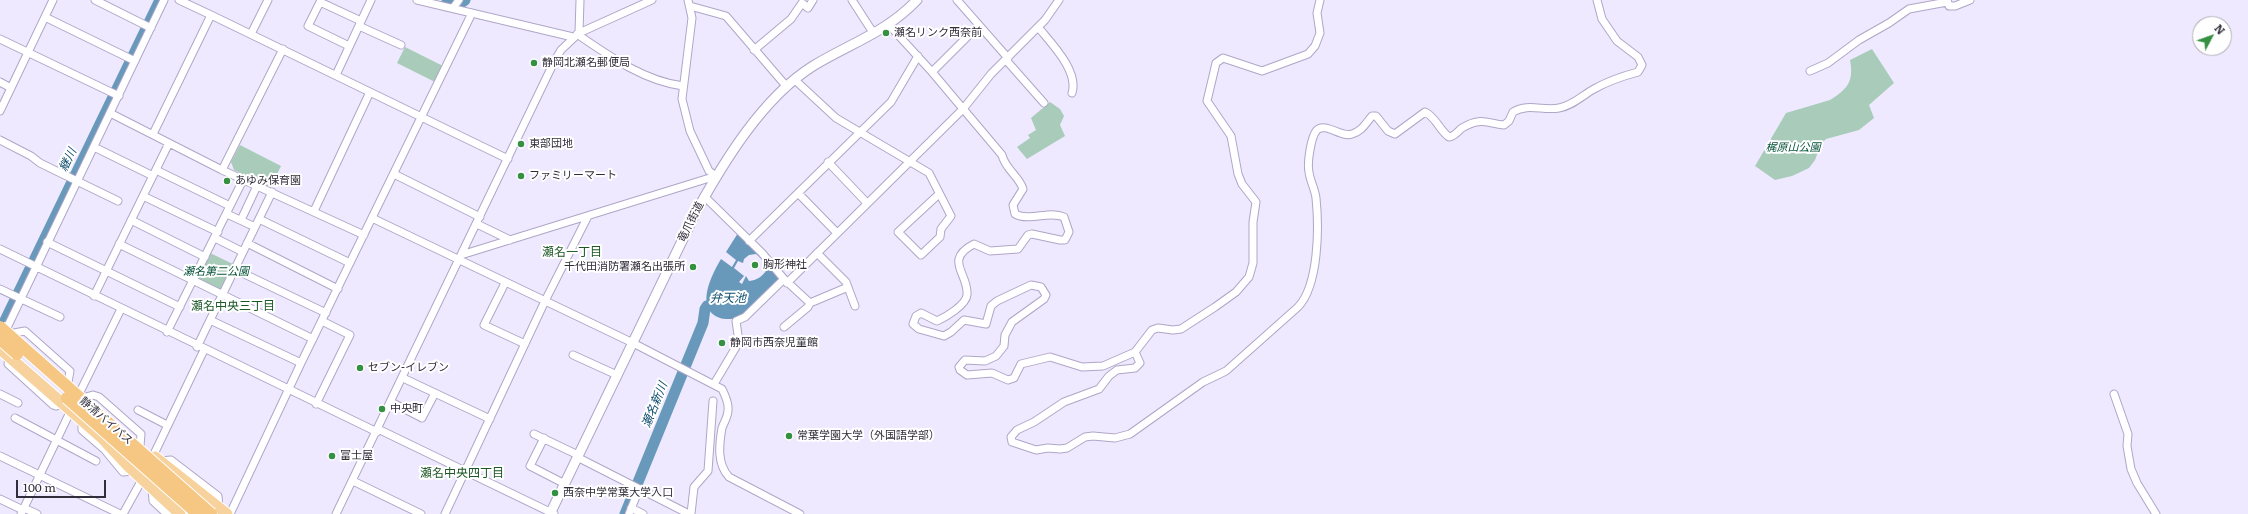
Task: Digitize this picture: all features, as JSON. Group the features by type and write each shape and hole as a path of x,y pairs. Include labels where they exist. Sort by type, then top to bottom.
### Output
{"highway":[{"path":"5,327 83,395 139,447 157,456 219,512"},
{"name":"静清バイパス","path":"5,327 139,447 219,512"},
{"name":"静清バイパス","path":"0,339 87,420 198,514"},
{"path":"0,349 67,407 87,420 189,514"},
{"path":"87,420 133,471 143,478 152,489 180,514"}],"main road":[{"name":"竜爪街道","path":"552,513 564,484 633,343 661,281 704,196 716,176 752,126 787,87 813,66 889,25 917,0"}],"street":[{"path":"0,111 53,0"},
{"path":"95,0 151,28"},
{"path":"0,343 5,327 22,298 47,242 78,181 164,0"},
{"path":"179,0 422,116 508,159"},
{"path":"251,34 268,0"},
{"path":"336,75 371,0"},
{"path":"417,0 576,35 639,72 666,84 682,86"},
{"path":"453,8 459,0"},
{"path":"576,35 580,0"},
{"path":"754,50 791,19 802,3 808,8 813,0"},
{"path":"852,0 874,34"},
{"path":"957,0 980,25 1044,104"},
{"path":"714,384 739,342 736,321 745,317 817,253 963,108 992,74 1038,27 1059,0"},
{"path":"889,25 963,108 1002,155 1003,161 1023,186 1023,192 1013,205 1015,214 1037,216 1057,214 1064,217 1069,232 1064,240 1032,234 1028,235 1018,249 990,251 974,244 968,248 961,255 958,267 966,287 967,295 965,301 944,318 937,321 921,313 916,316 913,324 919,329 944,336 951,332 964,320 986,324 991,306 997,301 1010,297 1031,285 1037,285 1045,291 1046,295 1041,303 1012,322 1005,335 1002,350 991,360 965,360 959,367 963,374 971,376 992,373 1008,380 1014,378 1021,364 1050,357 1071,365 1096,368 1135,352 1152,330 1158,328 1173,330 1181,329 1236,292 1249,277 1253,262 1252,230 1256,202 1240,179 1231,136 1207,101 1213,73 1216,63 1223,58 1262,71 1308,54 1315,46 1320,33 1317,13 1320,0"},
{"path":"1135,352 1140,363 1135,368 1117,370 1109,376 1099,389 1057,406 1034,422 1017,430 1011,437 1012,442 1036,450 1048,448 1060,449 1067,448 1085,437 1093,436 1115,438 1130,434 1203,382 1226,371 1298,307 1307,295 1314,275 1317,228 1316,197 1308,171 1309,155 1314,135 1319,129 1324,128 1344,135 1352,134 1365,126 1372,116 1376,116 1388,131 1395,134 1424,112 1434,120 1444,134 1449,137 1454,136 1471,123 1487,120 1504,125 1509,122 1513,112 1520,108 1559,108 1573,103 1607,82 1638,72 1642,65 1638,57 1618,41 1602,19 1597,0"},
{"path":"1810,71 1828,63 1859,40 1885,26 1909,9 1947,1 1952,6 1970,0"},
{"path":"339,513 554,62 576,35 647,1"},
{"path":"349,46 308,26 320,2 401,45"},
{"path":"716,176 708,171 690,131 684,112 682,86 691,24 689,3 726,16 787,87"},
{"path":"230,514 301,363 472,13"},
{"path":"153,134 211,15"},
{"path":"45,17 135,61"},
{"path":"932,72 980,25"},
{"path":"1038,27 1063,56 1073,81 1072,94"},
{"path":"0,39 119,96"},
{"path":"222,170 283,49"},
{"path":"749,241 858,132 891,102 918,56"},
{"path":"795,80 822,107 858,132 929,173 951,216 940,229 940,237 921,255 898,232 939,194"},
{"path":"0,82 11,88"},
{"path":"314,211 370,92"},
{"path":"110,113 222,170 314,211 364,236"},
{"path":"0,140 118,201"},
{"path":"94,296 169,143"},
{"path":"94,146 230,206"},
{"path":"828,162 867,203"},
{"path":"394,174 480,217"},
{"path":"460,258 510,240 716,176"},
{"path":"168,332 243,180"},
{"path":"241,220 257,186"},
{"path":"157,456 167,425 201,348 210,320 272,192"},
{"path":"798,193 837,233"},
{"path":"143,196 216,235 243,252"},
{"path":"704,196 749,241 785,281 810,303"},
{"path":"226,214 255,227"},
{"path":"445,514 545,301 588,216"},
{"path":"372,218 460,258 505,283 633,343 722,389 728,408 722,428 720,446 720,457 723,471 729,477 800,514"},
{"path":"259,219 350,263"},
{"path":"131,220 205,256"},
{"path":"477,224 510,240"},
{"path":"47,242 180,307"},
{"path":"119,244 313,339"},
{"path":"247,244 338,289"},
{"path":"0,249 316,404 552,513"},
{"path":"817,253 846,282 855,306"},
{"path":"234,269 326,313"},
{"path":"505,283 484,324 525,344"},
{"path":"784,327 808,307 810,303 848,287"},
{"path":"0,288 60,317"},
{"path":"23,511 58,439 67,407 83,395 121,309"},
{"path":"210,320 301,363"},
{"path":"316,404 350,335 322,320"},
{"path":"573,355 617,375"},
{"path":"403,378 490,419"},
{"path":"391,402 422,418 435,393"},
{"path":"0,394 18,403"},
{"path":"2114,394 2128,434 2127,446 2131,469 2137,483 2156,514"},
{"path":"534,434 689,514 694,487 708,471 713,401"},
{"path":"138,410 167,425"},
{"path":"15,418 58,439 96,461"},
{"path":"544,438 530,466 564,484"},
{"path":"0,456 122,514 143,478"},
{"path":"353,481 421,514"},
{"path":"639,488 630,511 643,514"},
{"path":"152,489 153,501 168,514"},
{"path":"0,499 23,511 37,514"}],"green space":[{"path":"405,47 443,66 435,82 397,63"},
{"name":"梶原山公園","path":"1872,49 1894,83 1869,105 1874,118 1859,130 1826,139 1821,144 1815,160 1809,168 1792,176 1775,180 1755,166 1786,113 1830,100 1836,96 1845,88 1850,79 1850,60"},
{"path":"1050,102 1060,109 1064,116 1060,125 1065,136 1027,159 1017,147 1030,138 1028,135 1036,130 1031,118"},
{"path":"240,145 281,166 270,188 234,170 231,162"},
{"name":"瀬名第二公園","path":"210,253 233,264 222,289 219,290 199,281 198,277"}],"water":[{"name":"弁天池","path":"738,233 782,279 745,314 741,317 730,319 720,318 712,313 708,307 707,299 707,291 713,273 721,259 732,267 736,260 726,252","holes":["756,254 767,264 768,268 760,277 749,281 746,276 742,284 739,282 744,276 734,268 738,261 743,263 744,259 749,255"]}],"waterway":[{"name":"継川","path":"0,331 160,0"},
{"name":"継川","path":"447,0 461,3 465,0"},
{"name":"瀬名新川","path":"625,514 703,323 705,309 707,306"}],"place":[{"name":"瀬名リンク西奈前","path":"886,33"},
{"name":"静岡北瀬名郵便局","path":"534,63"},
{"name":"東部団地","path":"521,144"},
{"name":"ファミリーマート","path":"521,176"},
{"name":"あゆみ保育園","path":"227,181"},
{"name":"胸形神社","path":"755,265"},
{"name":"千代田消防署瀬名出張所","path":"693,267"},
{"name":"静岡市西奈児童館","path":"722,343"},
{"name":"セブン-イレブン","path":"360,368"},
{"name":"中央町","path":"382,409"},
{"name":"常葉学園大学（外国語学部）","path":"789,436"},
{"name":"富士屋","path":"332,456"},
{"name":"西奈中学常葉大学入口","path":"555,493"}],"district":[{"name":"瀬名一丁目","path":"572,252"},
{"name":"瀬名中央三丁目","path":"233,306"},
{"name":"瀬名中央四丁目","path":"462,473"}]}
